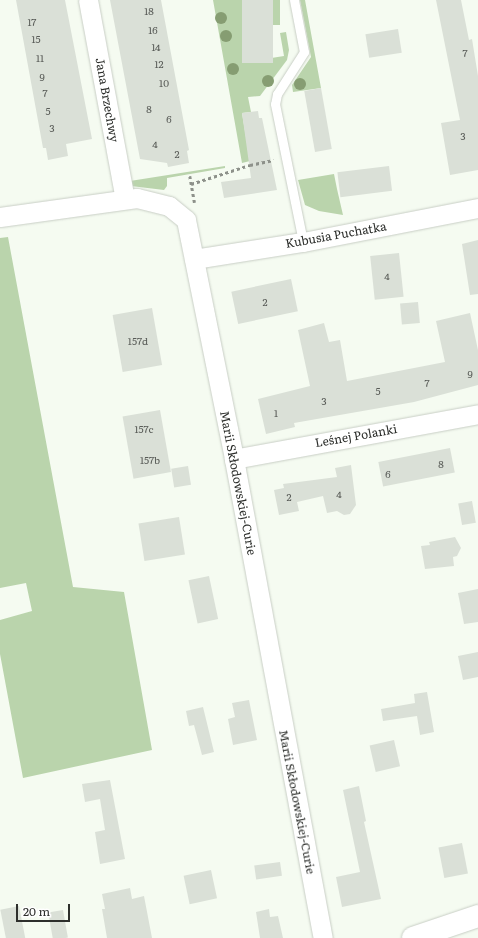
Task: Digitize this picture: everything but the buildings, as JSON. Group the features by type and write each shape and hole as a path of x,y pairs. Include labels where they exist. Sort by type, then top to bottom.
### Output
{"street":[{"name":"Jana Brzechwy","path":"88,0 125,199"},
{"name":"Marii Skłodowskiej-Curie","path":"0,217 125,199 156,201 181,214 187,224 234,459 323,938"},
{"name":"Kubusia Puchatka","path":"194,259 303,242 478,208"},
{"name":"Leśnej Polanki","path":"234,459 478,414"},
{"path":"413,938 478,916"}],"lane":[{"path":"294,0 304,52 277,94 275,104 303,242"}],"path":[{"path":"192,184 250,165 286,158"}],"green space":[{"path":"213,0 242,0 253,61 284,56 280,33 286,32 289,50 287,60 260,96 248,97 251,112 242,113 250,161 242,163"},
{"path":"273,0 280,0 280,25 273,25"},
{"path":"300,0 305,0 321,88 293,92 292,85 311,57"},
{"path":"225,166 225,168 167,178 167,186 164,190 131,186 130,181"},
{"path":"334,174 343,215 319,211 305,205 298,180"},
{"path":"8,237 73,587 124,592 152,750 23,778 0,654 0,620 32,611 26,583 0,588 0,238"}]}
